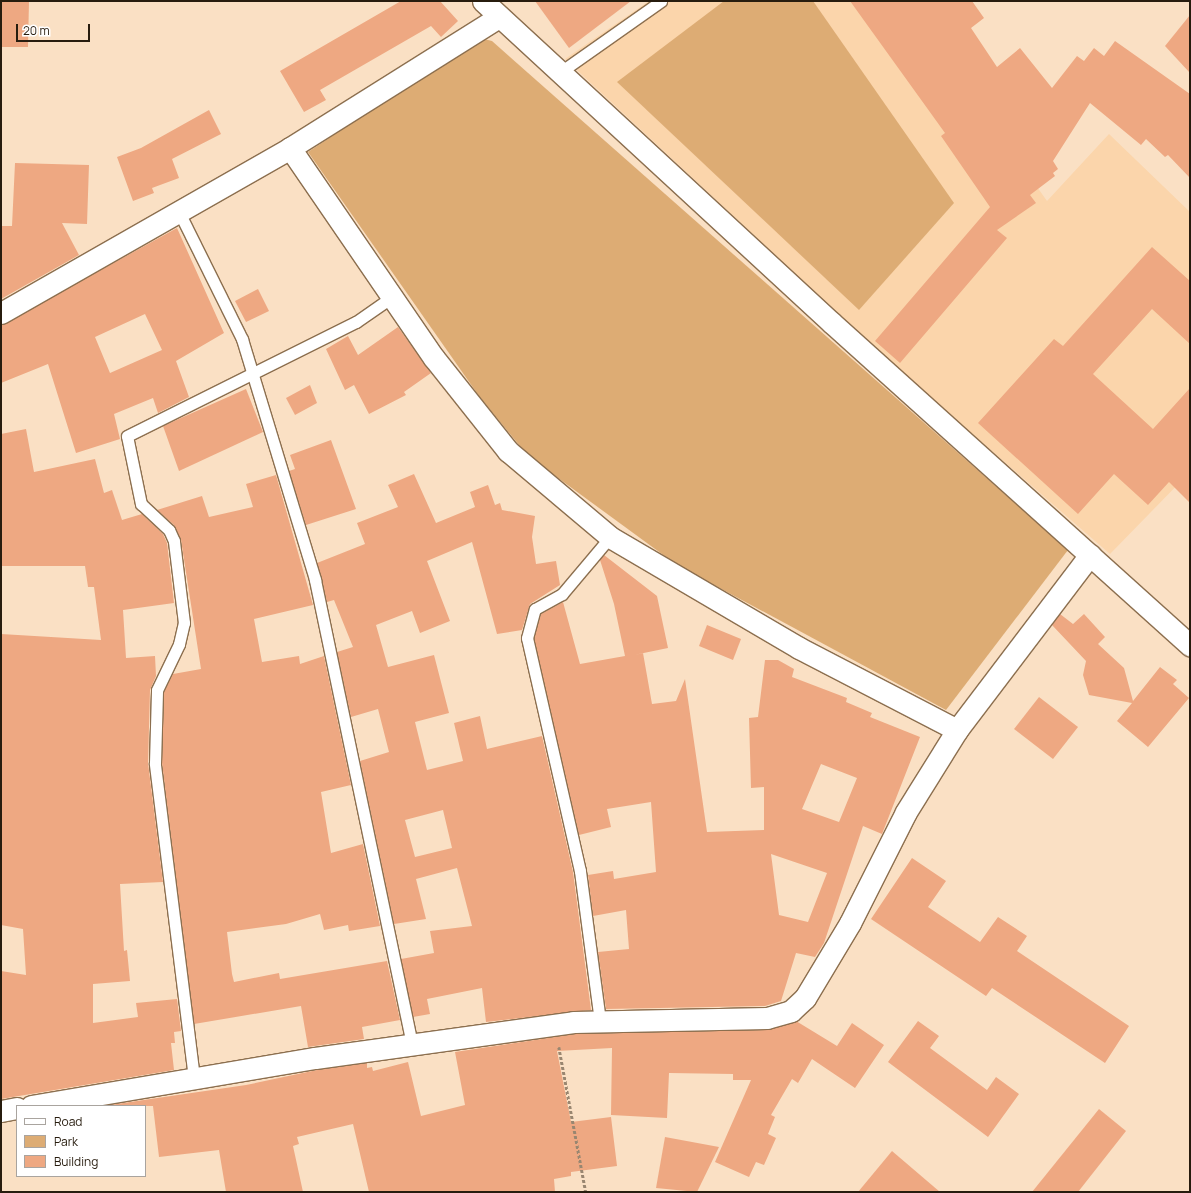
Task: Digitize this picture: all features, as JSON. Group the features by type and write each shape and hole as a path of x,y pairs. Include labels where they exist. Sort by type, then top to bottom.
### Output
{"street":[{"path":"483,1 559,73 1090,556 1190,645"},
{"path":"1,313 290,148 499,17"},
{"path":"290,148 434,358 508,451 610,537 799,648 957,730"},
{"path":"37,1105 194,1078 554,1025 600,1021 767,1018 792,1011 805,998 850,923 906,812 957,730 1090,556"},
{"path":"1,1111 16,1108"}],"lane":[{"path":"559,73 661,1"},
{"path":"179,212 242,339 315,580 412,1045"},
{"path":"194,1078 155,762 157,690 179,644 184,623 174,541 168,530 141,504 127,436 253,375 356,322 392,297"},
{"path":"600,1021 580,871 527,638 535,609 562,594 610,537"}],"path":[{"path":"554,1025 586,1192"}],"shaded area":[{"path":"649,1 905,1 1047,201 1109,134 1190,212 1190,472 1110,554 892,364 565,59"}],"green space":[{"path":"724,1 813,1 954,203 859,310 617,82"},
{"path":"480,38 492,41 1068,550 946,710 677,565 528,456 479,396 308,152"}],"building":[{"path":"1,1 29,1 28,47 1,47"},
{"path":"401,1 440,1 458,21 441,37 431,26 320,90 326,100 304,112 280,71"},
{"path":"535,1 631,1 569,48"},
{"path":"850,1 972,1 984,18 971,28 997,67 1020,48 1052,88 1077,56 1084,61 1094,48 1104,56 1115,41 1190,94 1190,178 1168,155 1165,157 1146,139 1141,145 1090,103 1053,161 1058,169 1053,173 1055,176 1030,195 1036,203 997,230 1007,238 900,363 875,341 990,207 941,136 945,133"},
{"path":"1190,15 1190,73 1165,46"},
{"path":"209,110 221,134 172,159 179,178 152,188 154,193 133,201 117,157 141,148"},
{"path":"15,163 89,165 87,224 62,223 79,255 1,299 1,226 12,226"},
{"path":"177,228 224,333 176,361 189,397 158,413 153,398 114,414 120,439 76,453 48,364 1,383 1,325","holes":["145,314 162,350 110,373 95,337"]},
{"path":"1152,247 1190,281 1190,344 1152,309 1093,374 1153,429 1190,388 1190,503 1169,482 1148,505 1114,474 1078,514 978,423 1054,339 1063,346"},
{"path":"258,289 269,311 246,322 235,301"},
{"path":"398,327 431,373 404,392 406,395 369,414 354,385 345,390 326,349 348,336 358,355"},
{"path":"310,385 317,403 295,415 286,398"},
{"path":"246,389 263,432 179,471 163,426"},
{"path":"26,429 34,472 95,459 104,493 112,490 122,520 142,514 163,534 167,543 174,603 123,610 126,658 155,656 156,676 150,690 148,763 163,882 120,884 124,951 127,950 130,981 93,984 93,1023 138,1017 136,1003 177,999 181,1031 174,1032 175,1043 171,1043 174,1070 1,1099 1,971 26,975 23,929 1,925 1,634 101,640 94,587 88,587 85,566 1,566 1,434"},
{"path":"331,440 356,509 306,525 289,471 295,469 290,455"},
{"path":"414,474 436,523 475,507 470,492 488,485 495,505 500,503 502,510 535,516 532,537 536,564 556,561 560,585 530,604 522,630 497,634 472,542 427,561 450,621 420,633 412,611 376,625 388,667 434,655 449,713 415,722 427,770 463,761 454,723 480,716 487,749 542,736 573,872 591,1010 486,1022 482,988 427,999 430,1014 413,1017 401,959 434,953 430,931 472,926 457,868 416,879 426,919 394,924 360,761 389,752 378,709 351,717 337,652 353,647 334,600 327,602 317,563 365,544 357,523 398,507 388,485","holes":["443,810 452,848 415,857 405,820"]},
{"path":"276,475 313,605 254,619 262,662 299,656 300,664 324,656 351,785 321,792 331,853 363,844 380,926 349,931 348,925 324,930 320,914 286,924 227,932 232,974 234,982 279,973 280,979 387,961 400,1020 362,1027 364,1039 308,1047 301,1006 194,1024 162,763 164,692 173,674 201,669 181,540 174,525 157,510 202,496 209,517 253,507 246,484"},
{"path":"604,555 657,596 668,648 643,653 652,704 676,701 685,679 707,832 764,830 764,787 751,788 749,718 758,717 765,660 778,660 794,669 792,677 847,698 846,702 872,713 870,717 920,737 882,834 863,826 824,943 815,957 796,953 781,1001 765,1006 606,1009 598,952 629,949 626,910 593,916 588,875 613,871 614,879 656,872 651,802 607,809 611,827 579,835 534,638 541,614 563,602 580,664 625,656 614,604 600,560","holes":["821,764 857,778 839,822 802,809","771,854 827,873 808,922 779,915"]},
{"path":"1060,614 1073,624 1084,614 1105,637 1098,644 1124,668 1133,701 1160,667 1177,680 1173,684 1189,698 1148,747 1117,721 1132,703 1089,695 1083,675 1086,661 1052,625"},
{"path":"707,625 741,639 733,660 699,646"},
{"path":"1039,697 1078,727 1053,759 1014,729"},
{"path":"912,858 946,881 928,907 980,942 998,917 1027,936 1017,951 1129,1026 1105,1063 992,988 986,996 871,919"},
{"path":"796,1021 837,1046 852,1023 884,1045 855,1088 812,1059 798,1083 792,1079 771,1115 775,1117 768,1134 776,1138 764,1165 756,1162 749,1177 715,1162 751,1080 733,1080 733,1074 669,1073 667,1118 611,1115 612,1048 557,1051 571,1122 611,1117 617,1166 571,1172 571,1176 554,1179 555,1192 369,1192 353,1124 297,1137 299,1144 293,1146 303,1192 226,1192 219,1150 159,1157 153,1106 110,1105 246,1085 317,1070 367,1063 367,1068 372,1067 373,1071 408,1062 421,1116 465,1105 455,1052 575,1034 767,1030"},
{"path":"918,1021 939,1036 930,1048 987,1090 996,1077 1019,1094 988,1137 888,1062"},
{"path":"1099,1109 1126,1131 1078,1192 1032,1192"},
{"path":"665,1137 719,1147 697,1192 656,1188"},
{"path":"892,1151 940,1192 858,1192"}]}
